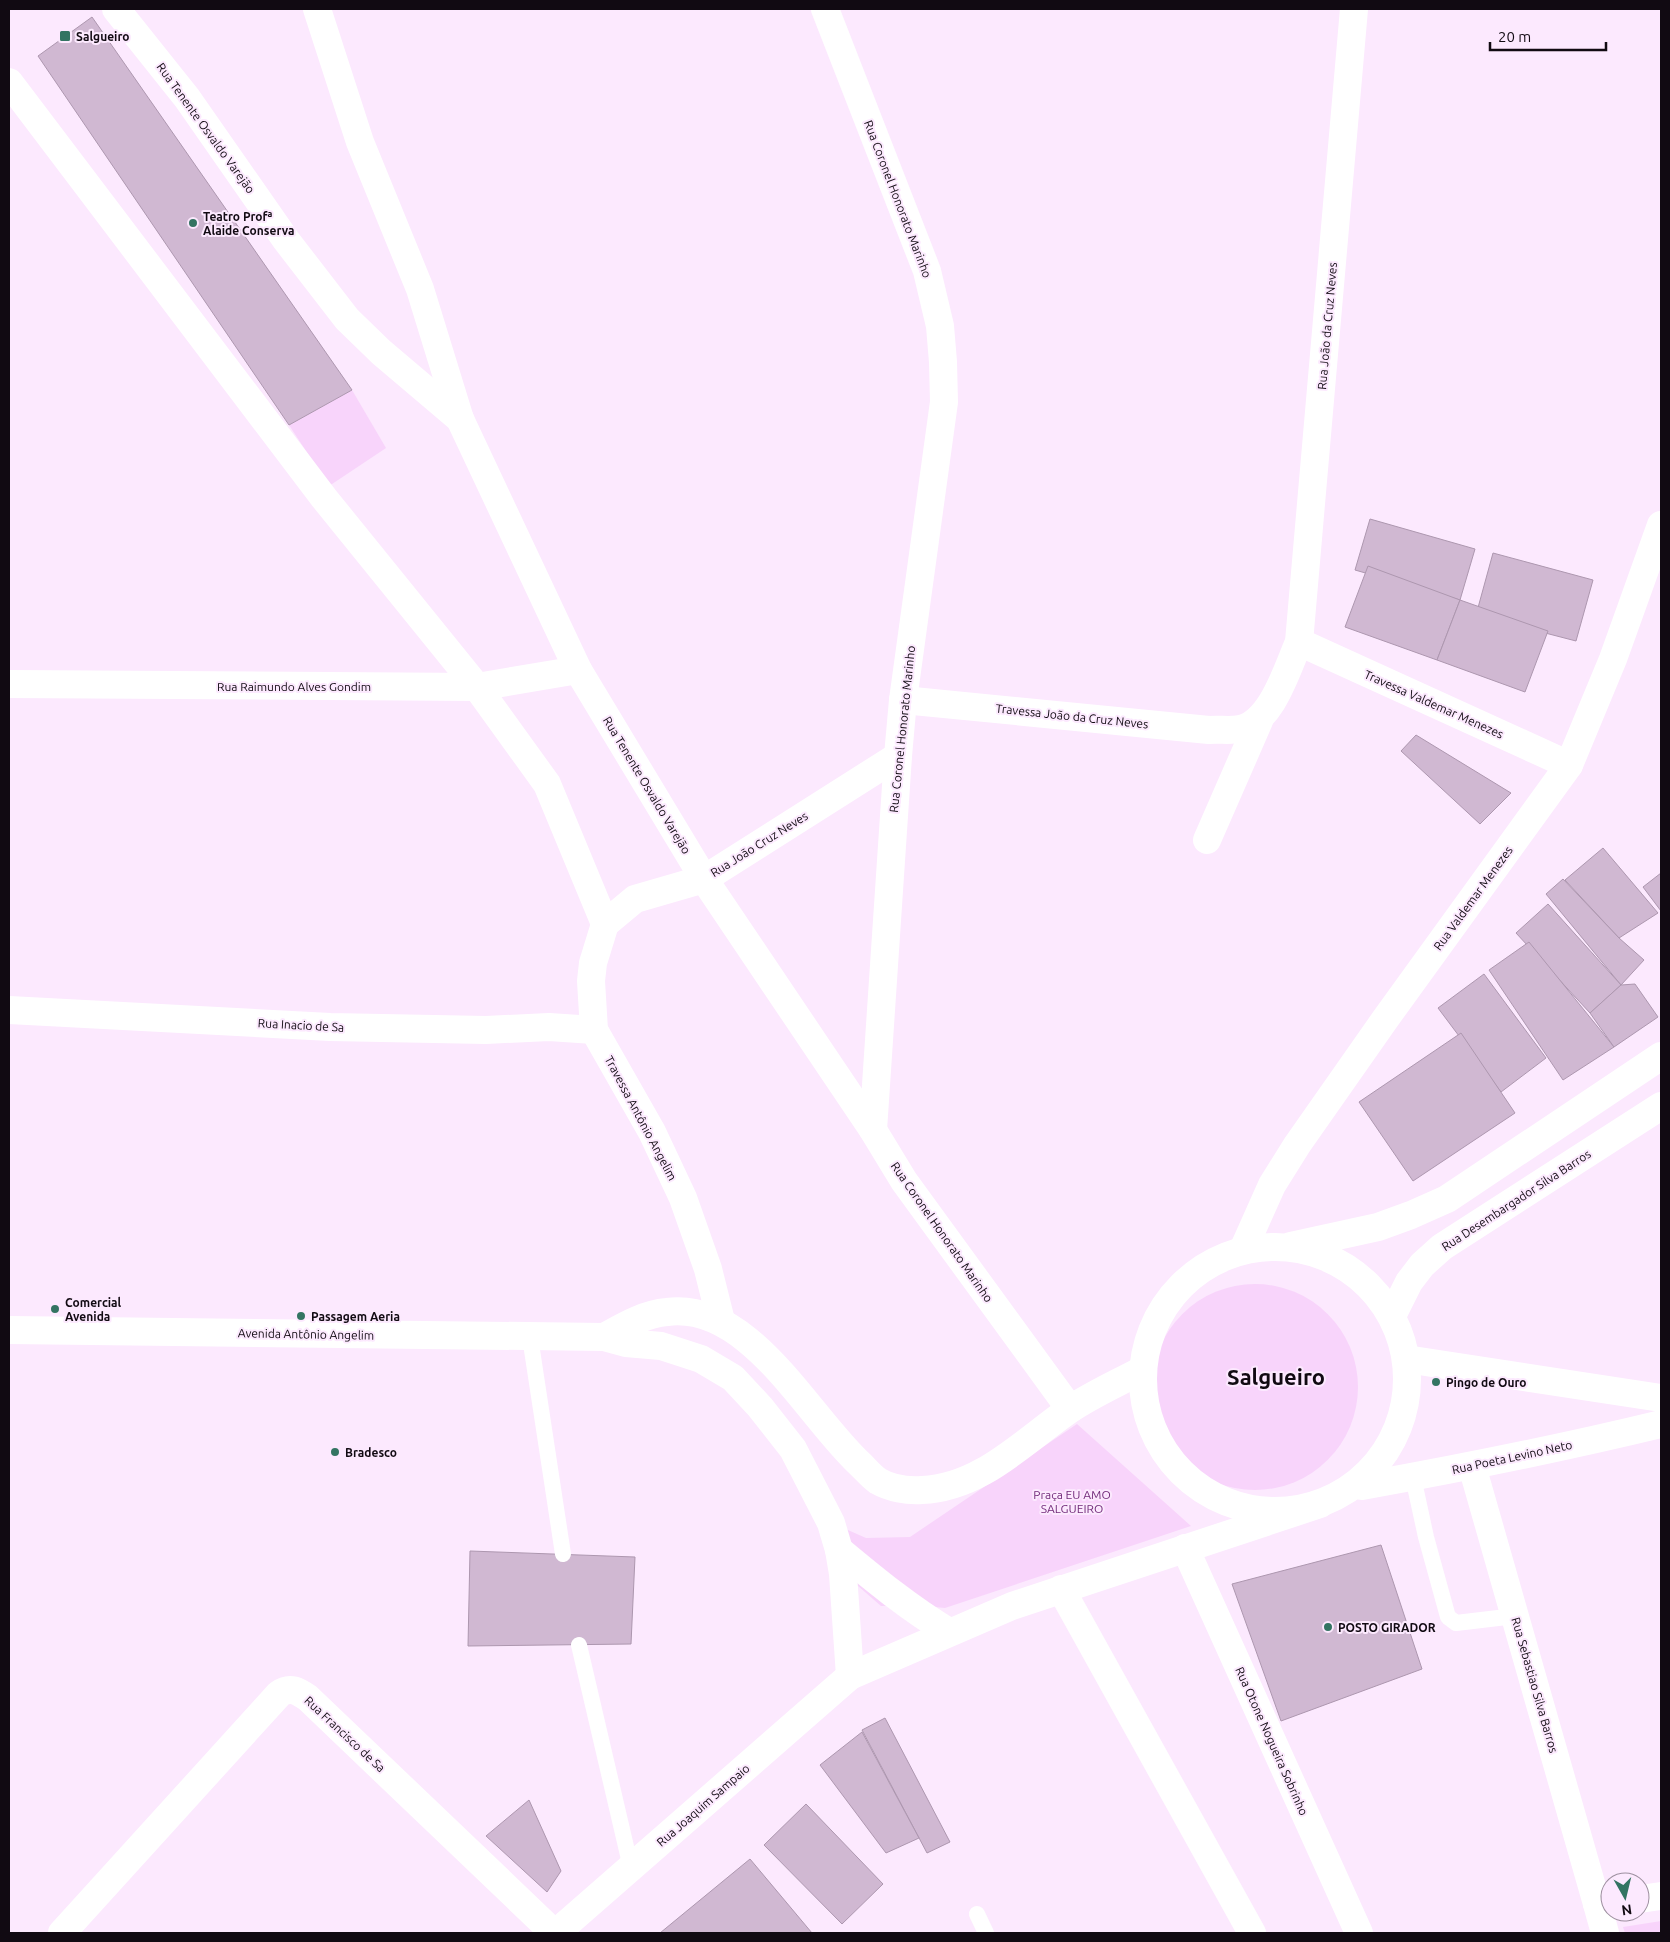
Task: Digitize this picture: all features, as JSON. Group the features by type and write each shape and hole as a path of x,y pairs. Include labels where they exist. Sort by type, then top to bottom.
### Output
{"street":[{"name":"Rua Tenente Osvaldo Varejão","path":"116,9 187,98 286,240 347,319 381,352 460,419"},
{"name":"Rua Tenente Osvaldo Varejão","path":"317,9 360,142 420,289 460,419 578,670 704,879 873,1130"},
{"name":"Rua Coronel Honorato Marinho","path":"825,9 927,271 940,326 943,362 944,402 903,700 873,1130 904,1181 1070,1409"},
{"name":"Rua João da Cruz Neves","path":"1250,725 1272,702 1299,642 1354,9"},
{"path":"9,82 324,498 477,686 547,784 605,924 593,963 591,981 594,1030"},
{"name":"Rua Valdemar Menezes","path":"1243,1250 1272,1185 1297,1145 1569,765 1613,658 1661,525"},
{"name":"Travessa Valdemar Menezes","path":"1299,642 1569,765"},
{"name":"Rua Raimundo Alves Gondim","path":"9,684 477,686 578,670"},
{"name":"Travessa João da Cruz Neves","path":"903,700 1209,730 1250,725"},
{"path":"1207,840 1250,725"},
{"name":"Rua João Cruz Neves","path":"605,924 635,899 704,879 898,756"},
{"name":"Rua Inacio de Sa","path":"9,1010 330,1027 486,1030 549,1026 594,1030"},
{"name":"Travessa Antônio Angelim","path":"594,1030 652,1132 683,1198 708,1269 721,1321"},
{"path":"1320,1504 1277,1512 1233,1505 1194,1485 1164,1453 1146,1414 1142,1370 1152,1328 1175,1291 1206,1265 1243,1250 1287,1247 1378,1226 1411,1215 1447,1199 1661,1056"},
{"name":"Rua Desembargador Silva Barros","path":"1392,1316 1409,1282 1422,1265 1442,1247 1661,1106"},
{"path":"1287,1247 1329,1258 1365,1282 1392,1316 1406,1359 1406,1404 1390,1447 1362,1486"},
{"path":"604,1337 639,1319 667,1312 691,1312 721,1321 768,1358 843,1449 878,1481 899,1489 921,1490 943,1487 973,1478 1002,1460 1070,1409 1142,1370"},
{"name":"Avenida Antônio Angelim","path":"9,1330 604,1337"},
{"path":"604,1337 626,1343 661,1346 701,1359 733,1378 760,1407 793,1450 831,1523 839,1550 850,1676"},
{"path":"1406,1359 1661,1398"},
{"name":"Rua Poeta Levino Neto","path":"1320,1504 1362,1486 1472,1466 1661,1424"},
{"name":"Rua Sebastiao Silva Barros","path":"1472,1466 1515,1616 1600,1891"},
{"name":"Rua Joaquim Sampaio","path":"555,1933 850,1676 1012,1606 1320,1504"},
{"name":"Rua Otone Nogueira Sobrinho","path":"1185,1548 1359,1933"},
{"path":"839,1550 895,1597 949,1632"},
{"path":"1061,1589 1252,1933"},
{"name":"Rua Francisco de Sa","path":"62,1933 279,1694 285,1690 292,1689 308,1698 555,1933"}],"lane":[{"path":"530,1337 563,1554"},
{"path":"1412,1476 1426,1538 1448,1617 1456,1623 1515,1616"},
{"path":"579,1645 631,1868"},
{"path":"977,1914 986,1933"}],"green space":[{"path":"352,390 386,448 329,486 289,425"},
{"path":"1245,1284 1265,1284 1285,1288 1304,1296 1321,1307 1335,1321 1346,1338 1354,1357 1358,1387 1354,1417 1346,1436 1335,1453 1321,1467 1304,1478 1285,1486 1265,1490 1245,1490 1225,1486 1206,1478 1189,1467 1175,1453 1164,1436 1156,1417 1152,1397 1152,1377 1156,1357 1164,1338 1175,1321 1189,1307 1206,1296 1225,1288"},
{"name":"Praça EU AMO SALGUEIRO","path":"1077,1424 1191,1526 945,1608 915,1605 881,1606 850,1579 823,1519 866,1538 910,1537"},
{"path":"1661,1921 1661,1933 1625,1933 1623,1927"}],"building":[{"name":"Teatro Profª Alaide Conserva","path":"92,17 352,390 289,425 38,56"},
{"path":"1370,519 1475,549 1460,600 1355,570"},
{"path":"1493,553 1593,580 1576,641 1476,615"},
{"path":"1368,566 1460,600 1437,660 1345,627"},
{"path":"1460,600 1548,631 1525,692 1437,660"},
{"path":"1416,735 1511,793 1480,824 1401,751"},
{"path":"1603,848 1658,913 1619,938 1565,880"},
{"path":"1661,873 1661,911 1643,887"},
{"path":"1563,879 1619,938 1644,960 1621,985 1546,894"},
{"path":"1548,904 1621,985 1590,1013 1516,933"},
{"path":"1529,942 1614,1047 1563,1080 1489,970"},
{"path":"1484,974 1546,1058 1501,1092 1438,1008"},
{"path":"1635,984 1658,1017 1614,1047 1590,1013 1621,985"},
{"path":"1461,1033 1515,1113 1413,1181 1359,1102"},
{"name":"POSTO GIRADOR","path":"1381,1545 1422,1669 1281,1721 1232,1584"},
{"path":"470,1551 635,1557 631,1644 468,1646"},
{"path":"885,1718 950,1842 927,1853 862,1730"},
{"path":"862,1732 919,1838 886,1853 820,1765"},
{"path":"529,1800 561,1871 547,1892 486,1836"},
{"path":"806,1804 883,1884 842,1924 764,1845"},
{"path":"750,1859 812,1933 660,1933"}],"place":[{"name":"Salgueiro","path":"65,36"},
{"name":"Teatro Profª Alaide Conserva","path":"193,223"},
{"name":"Comercial Avenida","path":"55,1309"},
{"name":"Passagem Aeria","path":"301,1316"},
{"name":"Pingo de Ouro","path":"1436,1382"},
{"name":"Bradesco","path":"335,1452"},
{"name":"POSTO GIRADOR","path":"1328,1627"}],"district":[{"name":"Salgueiro","path":"1276,1376"}]}
